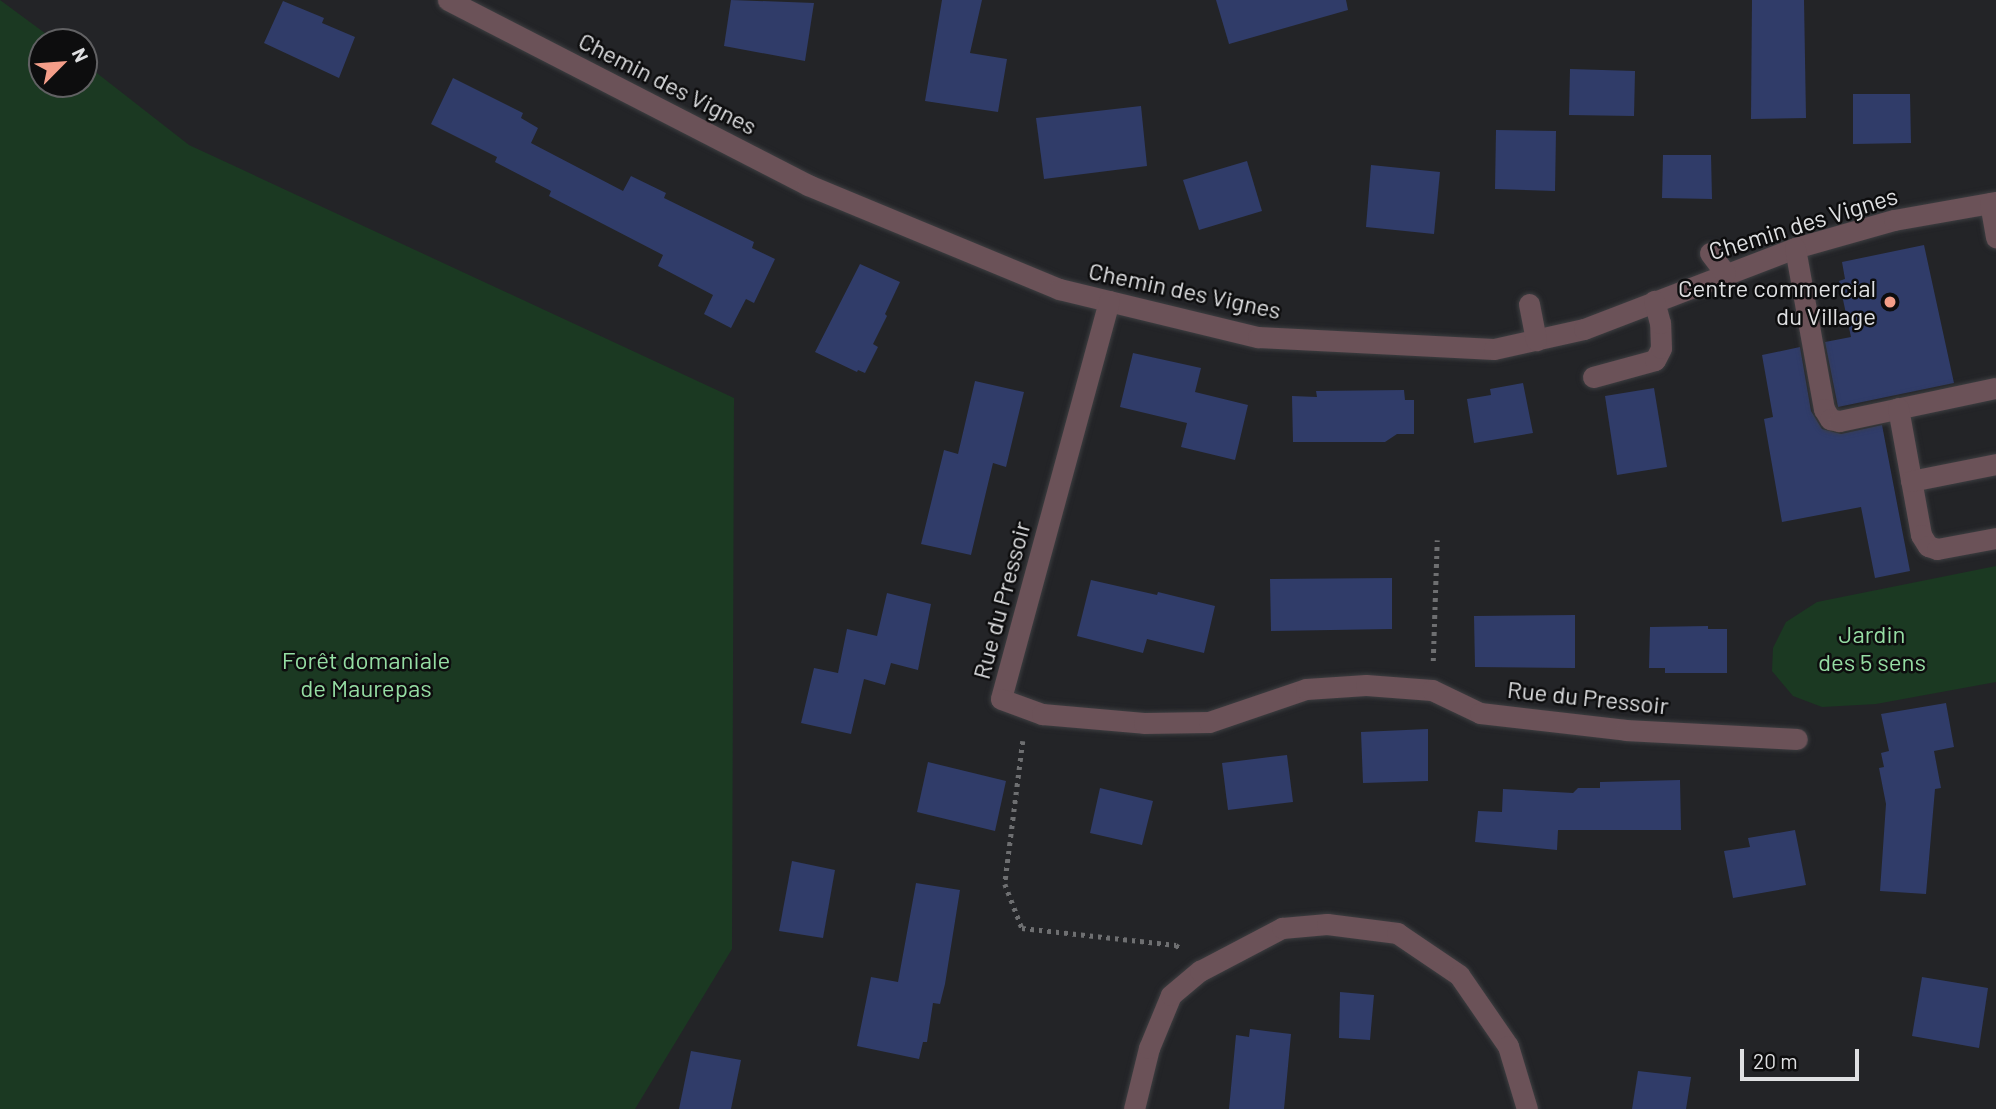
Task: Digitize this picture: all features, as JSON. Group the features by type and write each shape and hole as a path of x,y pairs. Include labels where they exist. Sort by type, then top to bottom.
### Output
{"street":[{"name":"Chemin des Vignes","path":"448,0 808,185 1059,289 1258,337 1494,349 1584,330 1725,272 1795,248 1894,220 1993,202"},
{"path":"1993,202 1996,237"},
{"path":"1795,248 1824,409 1830,419 1839,421 1996,388"},
{"path":"1710,253 1725,272"},
{"name":"Rue du Pressoir","path":"1109,301 1001,699 1042,715 1144,723 1209,722 1306,689 1366,685 1432,690 1480,713 1626,730 1797,739"},
{"path":"1593,377 1655,360 1661,348 1660,323 1654,301"},
{"path":"1529,304 1536,340"},
{"path":"1898,408 1922,535 1928,546 1937,549 1996,538"},
{"path":"1912,481 1996,464"},
{"path":"1135,1109 1149,1048 1171,995 1200,971 1282,928 1327,924 1397,933 1459,975 1508,1046 1527,1109"}],"path":[{"path":"1432,690 1437,540"},
{"path":"1027,708 1005,884 1022,928 1176,945 1200,971"}],"green space":[{"name":"Forêt domaniale de Maurepas","path":"0,0 38,28 28,28 28,98 98,98 98,74 189,145 734,398 732,949 635,1109 0,1109"},
{"name":"Jardin des 5 sens","path":"1996,566 1996,682 1876,704 1822,707 1793,696 1772,671 1773,648 1786,622 1817,602"}],"building":[{"path":"731,0 814,3 805,61 724,46"},
{"path":"942,0 982,0 970,53 1007,59 998,112 925,101"},
{"path":"1216,0 1346,0 1348,10 1229,44"},
{"path":"1752,0 1804,0 1806,118 1751,119"},
{"path":"283,1 324,18 322,23 355,37 339,78 264,43"},
{"path":"1570,69 1635,71 1634,116 1569,115"},
{"path":"453,78 523,113 521,118 538,128 531,143 623,191 631,176 666,193 664,198 754,242 752,248 775,259 754,303 746,299 731,328 704,314 713,295 658,266 663,255 549,196 551,191 495,162 497,157 431,124"},
{"path":"1853,94 1910,94 1911,143 1853,144"},
{"path":"1141,106 1147,166 1044,179 1036,118"},
{"path":"1496,130 1556,131 1555,191 1495,189"},
{"path":"1663,155 1711,155 1712,199 1662,198"},
{"path":"1247,161 1262,211 1199,230 1183,180"},
{"path":"1371,165 1440,172 1434,234 1366,227"},
{"name":"Centre commercial du Village","path":"1924,245 1954,383 1838,407 1825,342 1851,337 1839,281 1845,279 1842,262"},
{"path":"860,264 900,282 873,344 878,347 865,373 858,370 857,372 815,352"},
{"path":"1800,347 1811,411 1822,429 1841,434 1882,425 1910,571 1875,578 1861,507 1782,522 1764,419 1773,417 1762,355"},
{"path":"1133,353 1201,368 1195,392 1248,405 1235,460 1181,447 1187,423 1120,407"},
{"path":"975,381 1024,392 1006,467 993,463 971,555 921,544 944,450 958,454"},
{"path":"1523,383 1533,433 1474,443 1467,399 1491,395 1490,389"},
{"path":"1654,388 1667,467 1617,475 1605,396"},
{"path":"1404,390 1405,400 1414,400 1414,434 1397,434 1385,442 1293,442 1292,396 1317,397 1316,391"},
{"path":"1392,578 1392,629 1271,631 1270,579"},
{"path":"1091,580 1215,606 1204,653 1147,639 1143,653 1077,636"},
{"path":"887,593 931,604 918,670 891,663 885,685 864,679 851,734 801,723 814,668 838,673 847,629 877,636"},
{"path":"1575,615 1575,668 1475,667 1474,616"},
{"path":"1708,626 1708,629 1727,629 1727,673 1665,673 1665,668 1649,668 1650,627"},
{"path":"1946,703 1954,747 1934,751 1941,788 1935,789 1926,894 1880,891 1886,804 1879,768 1884,767 1881,753 1889,751 1881,714"},
{"path":"1428,729 1428,781 1363,783 1361,732"},
{"path":"1287,755 1293,802 1228,810 1222,763"},
{"path":"928,762 1006,781 995,831 917,812"},
{"path":"1680,780 1681,830 1558,830 1557,850 1475,842 1478,811 1502,812 1503,789 1573,793 1578,788 1600,788 1600,782"},
{"path":"1100,788 1153,801 1142,845 1090,833"},
{"path":"1795,830 1806,885 1733,898 1724,851 1750,847 1748,838"},
{"path":"792,861 835,870 823,938 779,931"},
{"path":"916,883 960,890 945,984 940,1004 933,1003 927,1042 923,1042 919,1059 857,1046 871,977 898,982"},
{"path":"1922,977 1988,988 1979,1048 1912,1036"},
{"path":"1340,992 1374,995 1370,1040 1339,1038"},
{"path":"1250,1029 1291,1034 1284,1109 1229,1109 1236,1035 1249,1037"},
{"path":"691,1051 741,1060 731,1109 679,1109"},
{"path":"1638,1071 1691,1077 1686,1109 1632,1109"}],"place":[{"name":"Centre commercial du Village","path":"1890,302"}]}
